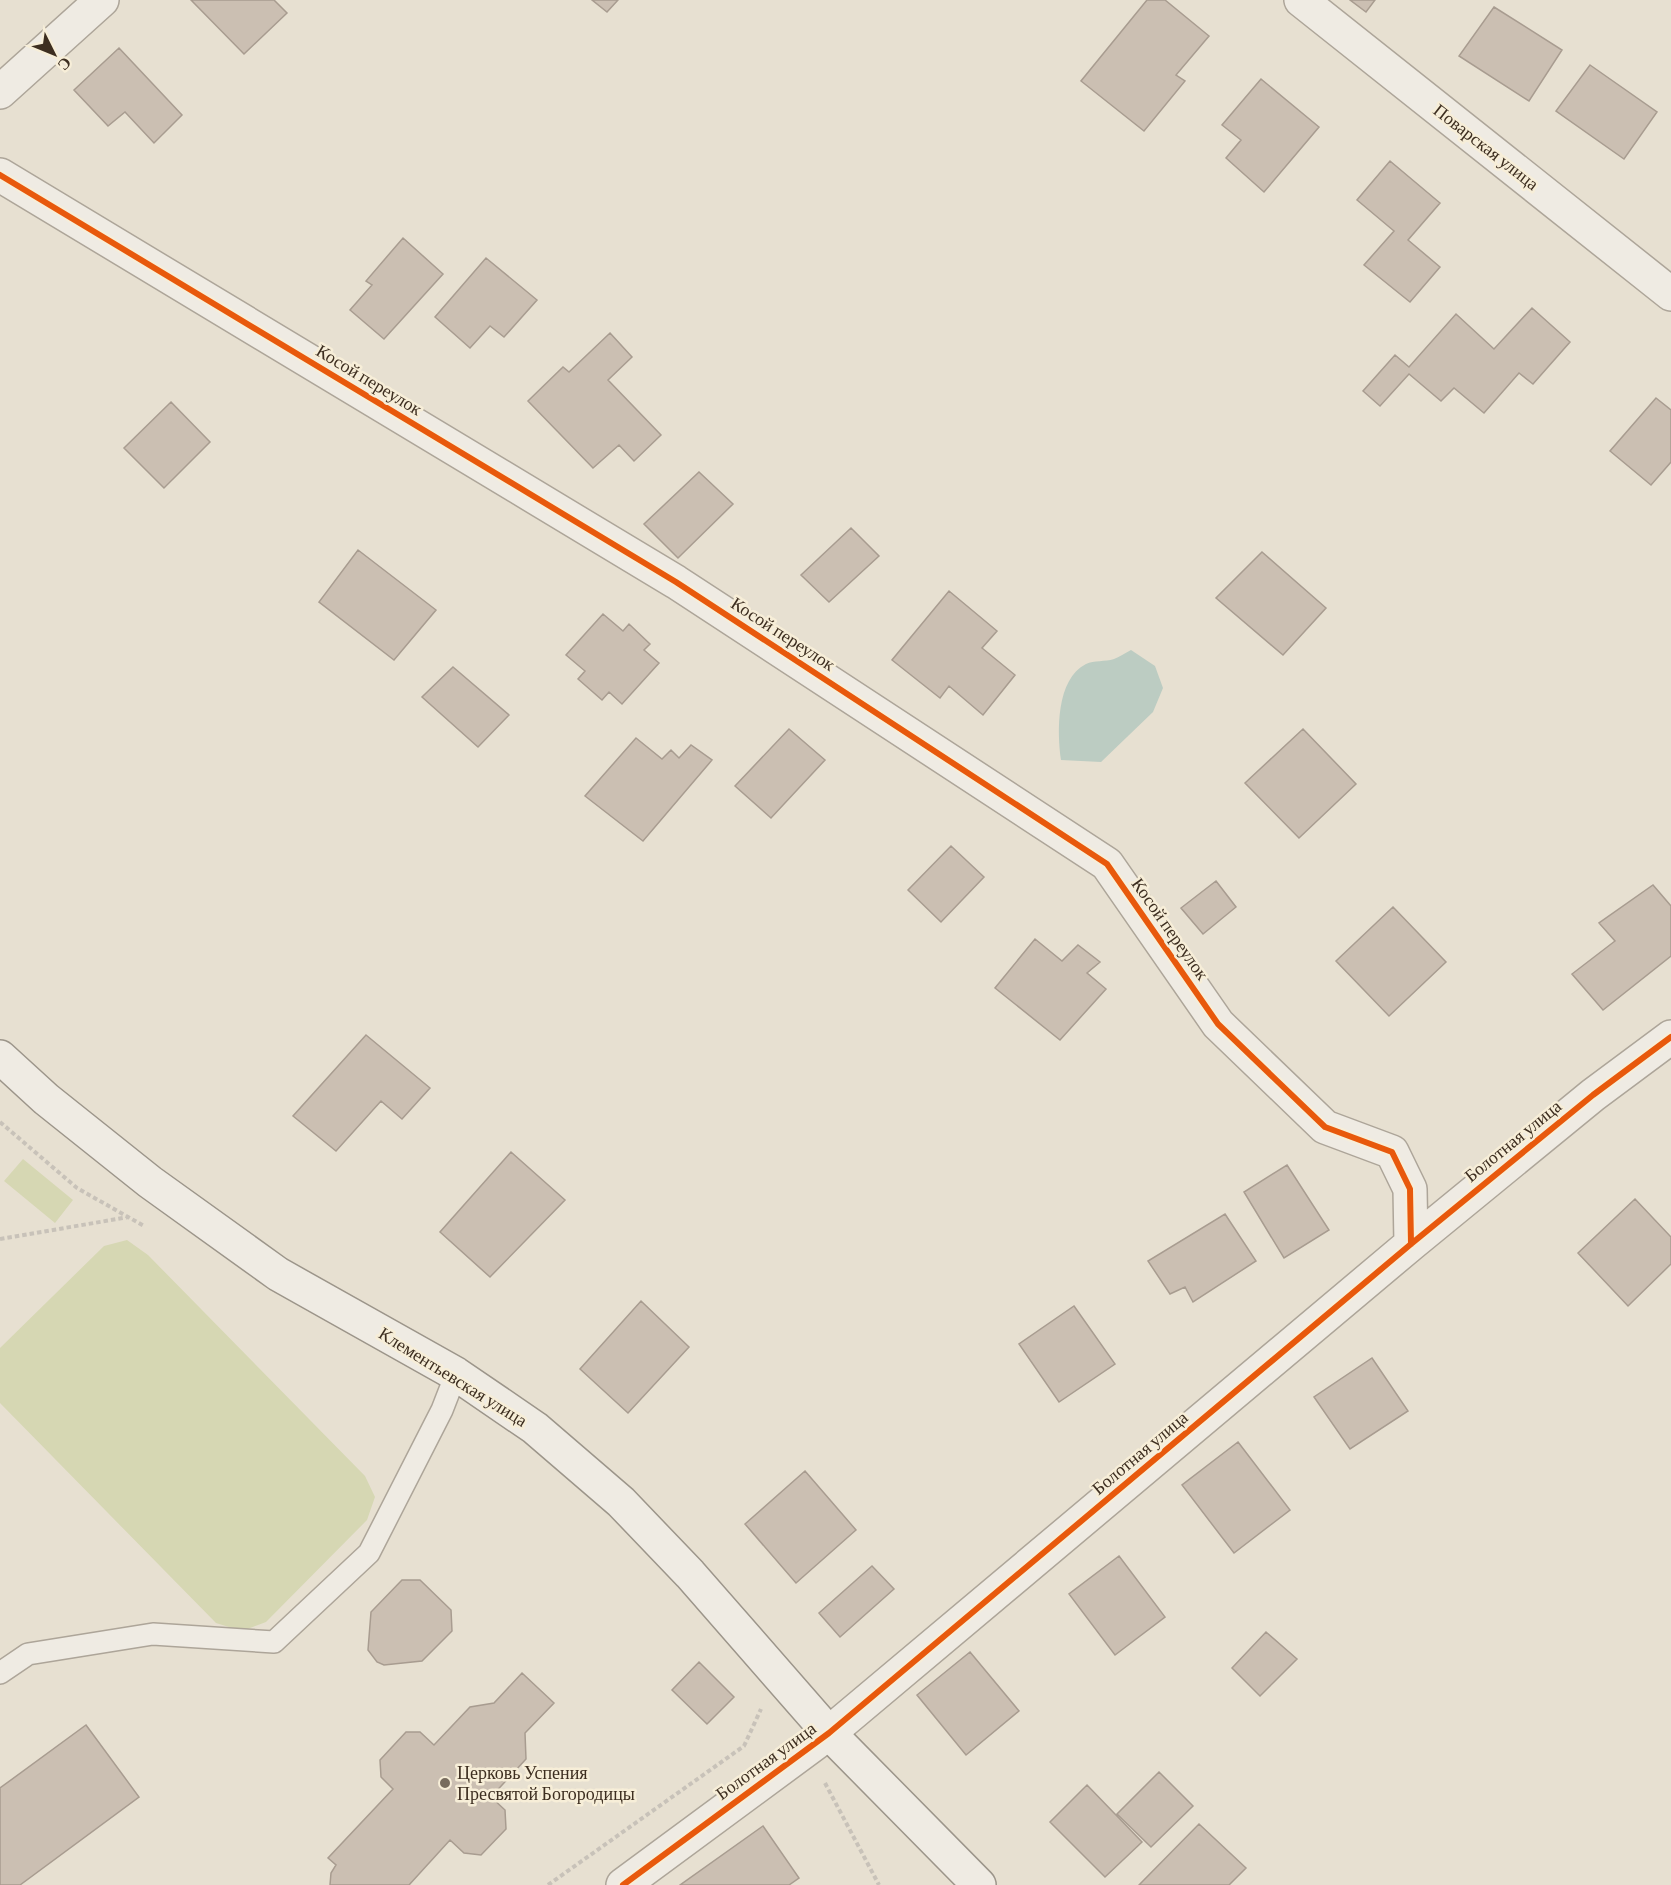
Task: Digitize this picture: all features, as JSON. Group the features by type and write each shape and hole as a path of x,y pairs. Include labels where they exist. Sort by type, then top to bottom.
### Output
{"street":[{"path":"0,92 102,0"},
{"name":"Поварская улица","path":"1301,0 1671,294"},
{"name":"Косой переулок","path":"0,175 676,582 1107,864 1218,1024 1325,1127 1392,1152 1410,1189 1412,1244"},
{"name":"Болотная улица","path":"623,1885 829,1733 1412,1244 1593,1095 1671,1037"},
{"name":"Клементьевская улица","path":"0,1057 46,1099 150,1182 278,1274 456,1374 535,1428 621,1502 690,1574 829,1733 979,1885"}],"lane":[{"path":"0,1673 28,1654 153,1634 274,1642 369,1553 442,1410 456,1374"}],"path":[{"path":"0,1239 130,1217"},
{"path":"548,1885 744,1746"},
{"path":"822,1778 879,1885"}],"green space":[{"path":"23,1159 73,1200 55,1223 4,1181"},
{"path":"127,1240 148,1255 365,1476 375,1497 367,1520 266,1622 242,1631 216,1623 0,1403 0,1348 104,1246"}],"shaded area":[{"path":"1131,650 1155,666 1163,688 1153,712 1101,762 1061,760 1059,721 1069,681 1076,671 1086,664 1114,659"}],"building":[{"path":"191,0 274,0 287,13 244,54"},
{"path":"592,0 618,0 607,12"},
{"path":"1147,0 1165,0 1209,36 1176,75 1185,81 1144,131 1081,81"},
{"path":"1350,0 1375,0 1366,12"},
{"path":"1494,7 1562,50 1529,101 1459,56"},
{"path":"119,48 182,115 154,143 125,112 108,126 74,90"},
{"path":"1590,65 1657,112 1624,159 1556,111"},
{"path":"1261,79 1319,127 1264,192 1226,158 1241,140 1222,125"},
{"path":"1390,161 1440,203 1408,240 1440,267 1410,302 1364,265 1394,231 1357,200"},
{"path":"403,238 443,274 384,339 350,310 372,285 366,281"},
{"path":"486,258 537,300 504,337 490,326 470,348 435,317"},
{"path":"1532,308 1570,342 1533,384 1519,373 1484,413 1454,388 1441,401 1409,374 1380,406 1363,391 1395,355 1409,367 1456,314 1494,349"},
{"path":"610,333 632,357 608,380 661,435 634,461 619,445 593,468 528,401 563,367 569,372"},
{"path":"1656,398 1671,410 1671,462 1651,485 1610,451"},
{"path":"171,402 210,442 164,488 124,448"},
{"path":"699,472 733,504 678,558 644,524"},
{"path":"851,528 879,556 829,602 801,575"},
{"path":"358,550 436,610 394,660 319,602"},
{"path":"1262,552 1326,608 1283,655 1216,598"},
{"path":"949,591 997,631 982,648 1015,675 983,715 949,686 940,698 892,660"},
{"path":"603,614 623,631 629,624 650,644 644,650 659,663 622,704 609,692 602,700 578,679 585,671 566,655"},
{"path":"453,667 509,715 478,747 422,697"},
{"path":"789,729 825,760 771,818 735,786"},
{"path":"1303,729 1356,784 1299,838 1245,783"},
{"path":"636,738 662,759 671,750 679,758 691,745 712,760 643,841 585,796"},
{"path":"951,846 984,877 941,922 908,890"},
{"path":"1216,881 1236,907 1203,934 1181,908"},
{"path":"1653,885 1671,906 1671,956 1603,1010 1572,974 1615,941 1599,923"},
{"path":"1393,907 1446,962 1389,1016 1336,961"},
{"path":"1035,939 1062,961 1078,945 1100,962 1087,973 1106,989 1060,1040 995,988"},
{"path":"366,1035 430,1088 402,1119 381,1101 336,1151 293,1116"},
{"path":"511,1152 565,1200 490,1277 440,1232"},
{"path":"1287,1165 1329,1230 1284,1258 1244,1192"},
{"path":"1635,1199 1671,1237 1671,1264 1628,1306 1578,1253"},
{"path":"1225,1214 1256,1261 1193,1302 1185,1287 1170,1294 1148,1261"},
{"path":"641,1301 689,1347 628,1413 580,1369"},
{"path":"1074,1306 1115,1364 1059,1402 1019,1344"},
{"path":"1372,1358 1408,1411 1350,1449 1314,1397"},
{"path":"1238,1442 1290,1510 1234,1553 1182,1485"},
{"path":"805,1471 856,1530 796,1583 745,1524"},
{"path":"1119,1556 1165,1617 1115,1655 1069,1594"},
{"path":"872,1566 894,1589 840,1637 819,1613"},
{"path":"402,1580 420,1580 451,1610 452,1631 422,1661 384,1665 377,1662 368,1650 371,1612"},
{"path":"1266,1632 1297,1659 1260,1696 1232,1668"},
{"path":"970,1652 1019,1711 966,1755 917,1695"},
{"path":"699,1662 734,1697 707,1724 672,1690"},
{"name":"Церковь Успения Пресвятой Богородицы","path":"522,1673 554,1703 525,1733 526,1759 491,1797 505,1810 506,1829 481,1855 464,1853 450,1840 409,1885 330,1885 331,1873 336,1865 328,1858 393,1789 381,1777 380,1760 406,1732 420,1732 434,1745 470,1707 494,1703"},
{"path":"86,1725 139,1797 20,1885 0,1885 0,1788"},
{"path":"1159,1772 1193,1806 1151,1847 1117,1814"},
{"path":"1087,1785 1142,1842 1105,1877 1050,1822"},
{"path":"1199,1824 1246,1868 1229,1885 1139,1885"},
{"path":"763,1826 799,1878 789,1885 680,1885"}],"cycle path":[{"path":"0,175 676,582 1107,864 1218,1024 1325,1127 1392,1152 1410,1189 1411,1244"},
{"path":"623,1885 829,1733 1411,1244 1593,1095 1671,1037"}],"place":[{"name":"Церковь Успения Пресвятой Богородицы","path":"445,1783"}]}
